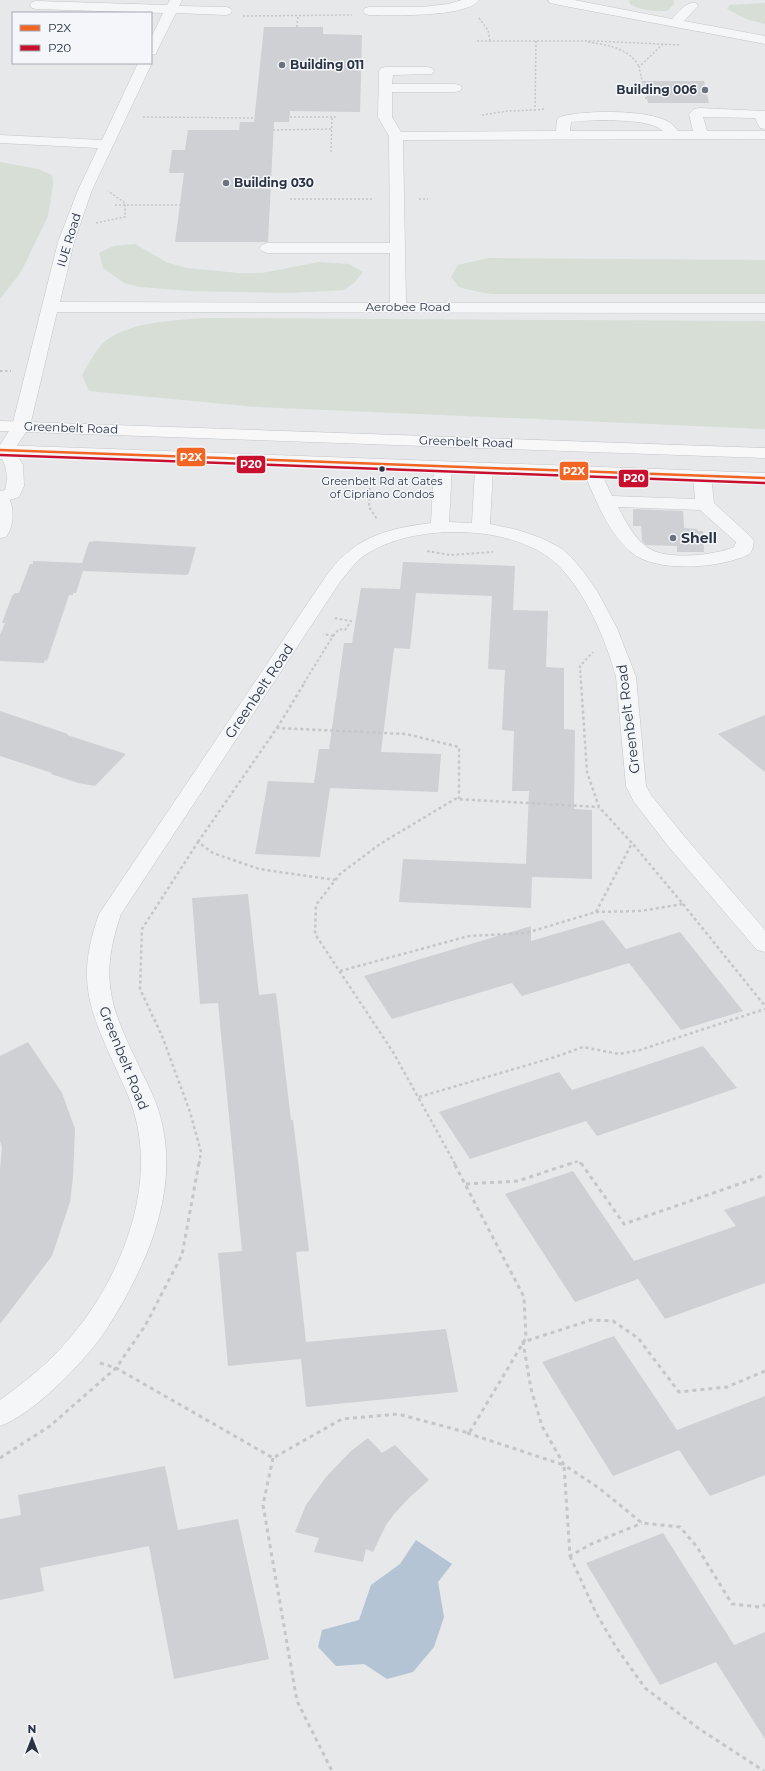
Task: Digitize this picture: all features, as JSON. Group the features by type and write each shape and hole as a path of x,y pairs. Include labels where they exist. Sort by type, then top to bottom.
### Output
{"main road":[{"name":"Greenbelt Road","path":"0,426 765,453"},
{"name":"Greenbelt Road","path":"2,451 765,478"}],"street":[{"path":"369,11 431,10 459,6 473,0"},
{"path":"554,0 765,40"},
{"path":"152,50 174,5"},
{"path":"36,6 174,5 226,11"},
{"path":"675,23 692,6"},
{"name":"IUE Road","path":"2,451 21,426 66,242 85,190 145,64"},
{"path":"398,307 396,136 385,117 386,71 427,71"},
{"path":"385,88 455,88"},
{"path":"701,135 696,117 696,114 699,112 760,114 765,125"},
{"path":"396,136 765,135"},
{"path":"0,138 106,144"},
{"path":"267,248 397,248"},
{"name":"Aerobee Road","path":"51,307 765,308"},
{"path":"0,533 5,511 0,497 13,493 15,486 14,464 2,451"},
{"path":"440,528 443,467"},
{"path":"481,528 484,469"},
{"path":"592,472 605,501 626,535 636,547 645,554 685,561 717,560 743,550 745,541 705,505 605,501"},
{"path":"702,476 705,505"},
{"name":"Greenbelt Road","path":"0,1416 35,1389 73,1353 91,1329 121,1283 137,1246 148,1214 155,1156 152,1133 146,1110 104,1016 96,973 99,947 110,914 333,579 350,558 364,547 392,535 418,530 440,528 481,528 505,532 525,538 555,552 574,572 590,596 622,660 626,677 636,786 641,797 676,841 765,945"}],"path":[{"path":"297,27 298,15"},
{"path":"242,16 352,15"},
{"path":"476,15 488,30 490,41"},
{"path":"478,41 580,41 680,45"},
{"path":"580,41 605,45 626,53 638,62 646,102"},
{"path":"639,68 663,44"},
{"path":"477,116 508,111 535,110"},
{"path":"144,117 255,118"},
{"path":"290,117 337,117"},
{"path":"331,152 332,117"},
{"path":"273,130 332,129"},
{"path":"103,188 125,205"},
{"path":"290,199 377,199"},
{"path":"115,205 180,205"},
{"path":"95,223 125,217 125,205"},
{"path":"371,479 368,504 371,514 392,535"},
{"path":"421,549 450,555 498,551"},
{"path":"0,1458 50,1426 116,1368 145,1326 182,1255 200,1152 190,1112 162,1036 140,989 142,929 198,842 277,728 333,636 339,629 345,630 351,622 333,618"},
{"path":"316,633 333,636"},
{"path":"594,650 580,666 587,772 599,807 632,843 683,904 765,1006"},
{"path":"277,728 406,734 459,747 459,799"},
{"path":"463,1431 469,1433 526,1338 524,1297 466,1184 393,1052 315,934 316,905 340,874 380,844 455,798 599,807"},
{"path":"198,842 213,853 259,869 335,880"},
{"path":"596,912 632,843"},
{"path":"340,971 468,936 526,933 596,912 670,907 683,904"},
{"path":"418,1097 555,1057 583,1047 619,1054 685,1036 765,1010"},
{"path":"466,1184 518,1181 578,1161 624,1224 765,1175"},
{"path":"524,1342 591,1320 612,1320 638,1338 679,1392 727,1387 765,1371"},
{"path":"524,1342 531,1389 542,1426 564,1464 570,1556 596,1613 616,1647 645,1688 698,1728 764,1771"},
{"path":"93,1361 116,1368 273,1458"},
{"path":"332,1771 297,1701 262,1505 273,1458 342,1419 398,1414 463,1431 564,1464 599,1488 642,1523"},
{"path":"570,1556 591,1544 642,1523 680,1527 697,1547 732,1604 760,1608 765,1605"}],"shaded area":[{"path":"629,0 674,0 674,4 667,11 652,11 634,6 630,4"},
{"path":"765,3 765,24 746,19 727,9 730,5"},
{"path":"0,162 38,169 52,175 53,184 48,216 21,272 0,299"},
{"path":"135,244 166,262 187,268 238,273 262,273 319,262 349,264 363,272 354,283 344,290 290,293 191,291 140,287 124,283 103,268 99,253 114,246"},
{"path":"488,258 765,260 765,294 492,294 459,287 451,277 458,265"},
{"path":"204,318 765,321 765,429 257,407 89,391 82,375 102,344 112,336 137,326 164,321"}],"water":[{"path":"416,1540 452,1564 438,1582 444,1617 434,1647 413,1672 387,1679 364,1664 336,1666 318,1647 322,1630 359,1620 371,1585 400,1564"}],"building":[{"path":"264,27 323,27 323,34 362,35 360,112 290,111 289,122 274,122 268,242 175,242 184,173 169,173 172,150 185,150 188,130 239,130 240,122 254,122"},
{"path":"643,81 704,81 709,103 648,103"},
{"path":"633,509 683,511 684,528 703,531 704,552 677,552 677,546 646,545 642,541 641,526 633,526"},
{"path":"95,541 196,547 189,573 187,575 83,571 76,593 69,595 47,661 45,660 44,663 0,661 0,635 5,623 2,623 12,596 15,593 19,593 30,564 33,564 33,561 82,563 89,542"},
{"path":"403,562 515,566 513,610 548,611 546,667 564,668 564,729 575,730 574,809 592,810 592,879 532,877 531,908 399,902 403,859 526,864 529,791 512,791 514,731 502,730 505,670 488,669 492,596 416,593 410,649 394,648 381,752 441,754 438,792 330,788 320,857 255,854 268,781 314,783 319,749 329,749 344,643 352,643 361,588 400,589"},
{"path":"0,711 126,754 95,786 78,783 51,774 52,773 0,756"},
{"path":"765,715 765,772 718,734"},
{"path":"248,894 259,995 276,993 291,1120 293,1120 309,1251 296,1252 306,1342 446,1329 458,1392 306,1407 301,1359 228,1366 218,1253 242,1251 218,1003 200,1004 192,898"},
{"path":"603,920 626,949 680,932 743,1011 681,1030 629,963 522,996 512,983 392,1019 364,976 531,926 531,941"},
{"path":"28,1042 62,1093 75,1129 73,1177 70,1202 52,1256 0,1324 0,1170 2,1147 0,1141 0,1056"},
{"path":"703,1046 737,1088 597,1136 586,1121 470,1159 439,1112 559,1072 572,1090"},
{"path":"573,1171 634,1261 736,1226 724,1210 765,1196 765,1283 665,1319 638,1279 575,1302 505,1194"},
{"path":"614,1336 677,1430 765,1396 765,1475 710,1496 679,1450 613,1476 542,1362"},
{"path":"368,1438 382,1453 395,1445 429,1480 394,1514 386,1525 373,1552 366,1549 363,1562 314,1552 319,1538 295,1532 306,1505 326,1477 351,1451"},
{"path":"165,1466 178,1530 238,1519 269,1659 174,1679 149,1546 40,1568 44,1591 0,1600 0,1519 21,1515 18,1495"},
{"path":"663,1533 734,1645 765,1632 765,1739 716,1662 660,1685 586,1563"}],"transit line":[{"name":"P2X","path":"0,450 765,478"},
{"name":"P20","path":"0,455 765,483"}],"place":[{"name":"Building 011","path":"282,65"},
{"name":"Building 006","path":"705,90"},
{"name":"Building 030","path":"226,183"},
{"name":"Greenbelt Rd at Gates of Cipriano Condos","path":"382,469"},
{"name":"Shell","path":"673,538"}]}
